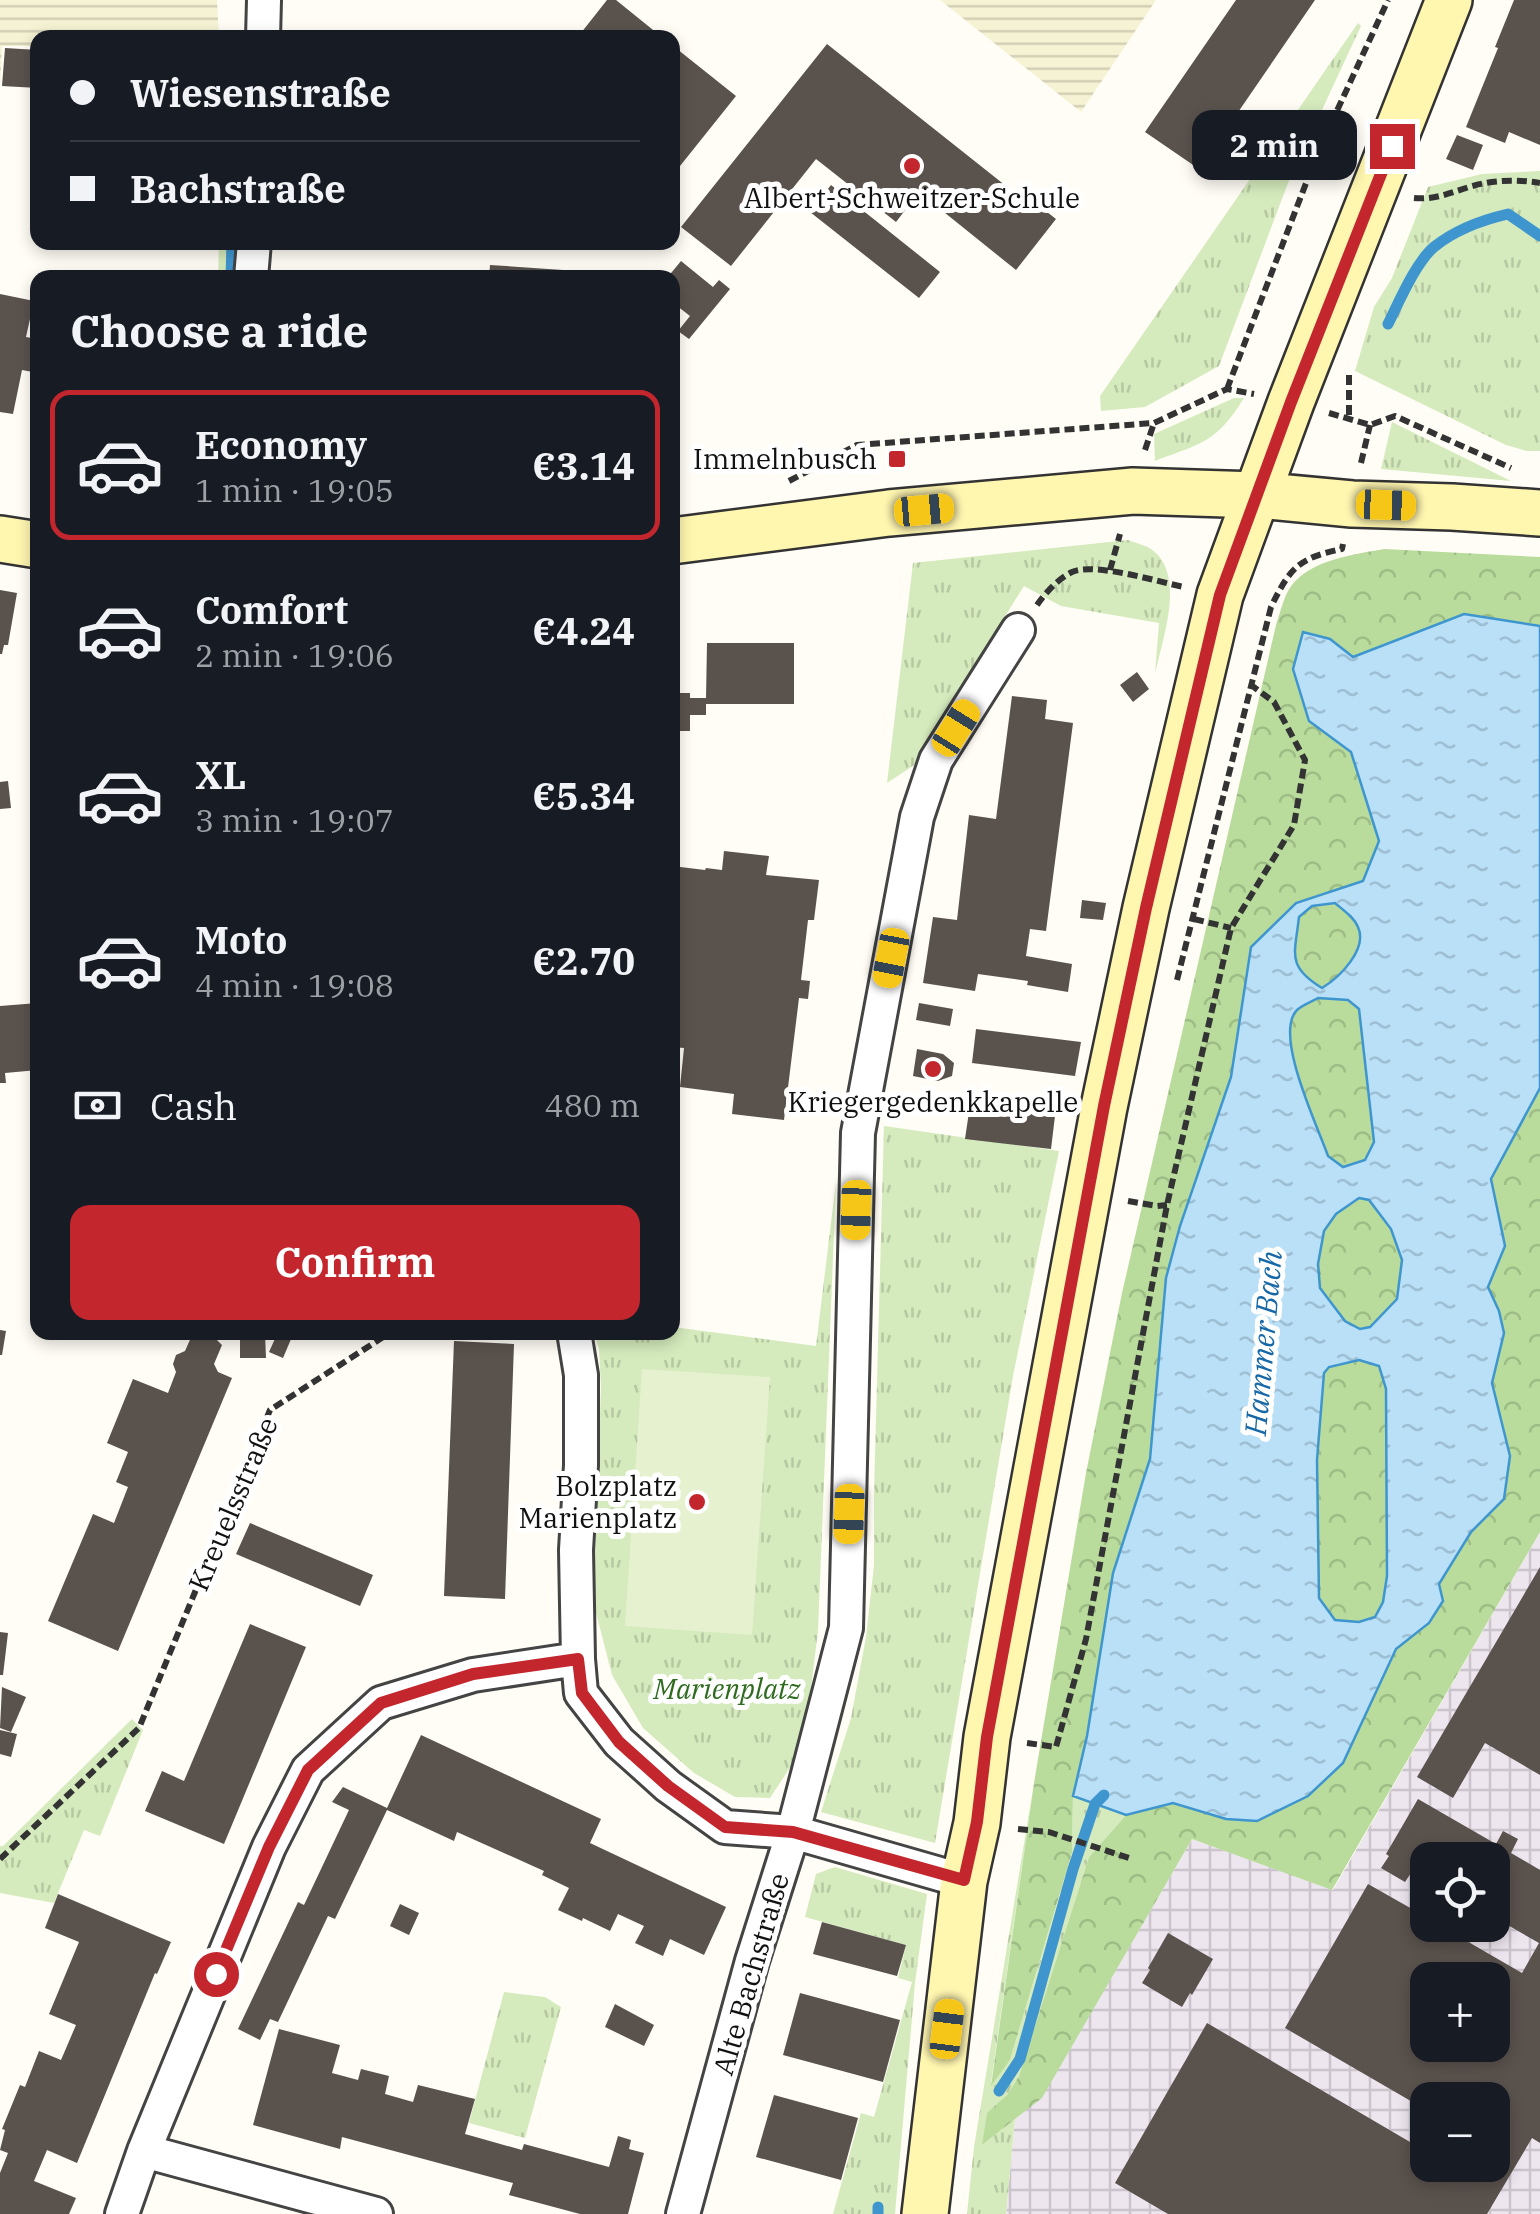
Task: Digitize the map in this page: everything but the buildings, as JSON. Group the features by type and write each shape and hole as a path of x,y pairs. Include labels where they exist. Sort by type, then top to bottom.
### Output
{"street":[{"path":"263,30 264,0"},
{"path":"925,2214 964,1880 977,1822 990,1718 1104,1106 1220,595 1291,402 1449,0"},
{"path":"680,540 889,513 1133,491 1256,494 1352,504 1540,513"},
{"path":"0,538 30,544"},
{"name":"Alte Bachstraße","path":"682,2214 752,1962 793,1832 846,1628 858,1133 917,817 936,760 1018,630"},
{"path":"575,1340 581,1374 582,1465 576,1550 582,1693 619,1742 668,1786 725,1827 793,1832 964,1880"},
{"path":"122,2214 144,2151 269,1847 308,1770 381,1703 473,1674 578,1659"},
{"path":"144,2151 376,2214"}],"path":[{"path":"1227,389 1318,152 1388,0"},
{"path":"1412,198 1430,200 1474,186 1517,179 1540,183"},
{"path":"778,487 858,445 1154,423 1227,389 1291,402 1370,426 1395,416 1522,472"},
{"path":"1174,994 1272,608 1286,578 1313,555 1342,549 1370,426"},
{"path":"1018,630 1046,592 1074,570 1110,570 1220,595"},
{"path":"1024,1742 1056,1748 1086,1638 1167,1205 1231,928 1294,825 1305,760 1274,702 1251,685"},
{"path":"1194,919 1231,928"},
{"path":"1120,1199 1167,1205"},
{"name":"Kreuelsstraße","path":"0,1859 139,1728 270,1410 379,1340"},
{"path":"1049,1832 1129,1858"}],"shaded area":[{"path":"0,0 217,0 219,30 30,30 30,46 2,46 0,86"},
{"path":"940,0 1156,0 1081,112"},
{"path":"1540,1532 1540,2214 1006,2214 1015,2119 1042,2097 1192,1839 1333,1890"}],"green space":[{"path":"1358,23 1361,26 1288,183 1219,366 1145,407 1101,411 1100,396"},
{"path":"1540,171 1540,451 1527,451 1506,445 1355,371 1374,307 1392,278 1428,187 1482,174"},
{"path":"219,250 245,250 243,270 218,270"},
{"path":"1234,398 1244,398 1216,433 1155,461 1154,434"},
{"path":"1392,422 1511,481 1381,469"},
{"path":"1128,540 1151,549 1168,574 1169,608 1155,674 1159,623 1061,606 1024,586 955,696 925,758 887,783 913,563"},
{"path":"1384,549 1540,557 1540,626 1464,614 1353,657 1330,639 1309,721 1351,752 1379,841 1363,881 1296,903 1251,948 1231,1077 1166,1278 1150,1459 1113,1573 1087,1736 1073,1796 1072,1853 1010,2060 991,2086 1034,1783 1086,1473 1122,1293 1276,625 1286,595 1303,574 1328,562"},
{"path":"1335,902 1356,923 1359,944 1344,970 1323,988 1298,966 1296,941 1300,917 1312,906"},
{"path":"1318,998 1348,1000 1359,1009 1374,1142 1365,1160 1343,1167 1328,1157 1300,1081 1290,1039 1291,1022 1297,1010"},
{"path":"1540,1088 1540,1532 1332,1890 1192,1839 1042,2098 982,2145 987,2113 1007,2095 1019,2076 1089,1857 1126,1815 1173,1803 1226,1819 1343,1763 1396,1649 1429,1623 1443,1601 1439,1584 1471,1532 1504,1499 1510,1456 1492,1382 1504,1333 1488,1287 1505,1245 1490,1179"},
{"path":"884,1126 1059,1151 1013,1376 935,1843 821,1812 851,1718 874,1565"},
{"name":"Marienplatz","path":"836,1182 818,1631 810,1696 791,1766 770,1798 735,1797 694,1773 643,1728 612,1675 593,1601 601,1387 596,1340 680,1340 680,1328 816,1346"},
{"path":"1359,1198 1369,1200 1391,1229 1402,1260 1397,1299 1370,1327 1360,1329 1345,1321 1320,1288 1318,1264 1324,1231 1336,1214"},
{"path":"1359,1360 1379,1366 1386,1389 1387,1576 1383,1602 1375,1617 1359,1622 1335,1620 1319,1598 1317,1460 1324,1373 1329,1367"},
{"name":"Bolzplatz Marienplatz","path":"642,1369 770,1377 752,1635 625,1626"},
{"path":"132,1719 143,1730 100,1836 84,1830 54,1903 0,1893 0,1846"},
{"path":"1034,1783 991,2083 1010,2060 1072,1854 1073,1796 1126,1815 1089,1857 1019,2076 1007,2095 987,2114 983,2144 1015,2119 1006,2214 967,2214 974,2147"},
{"path":"835,1867 927,1894 915,1983 895,2214 833,2214 861,2113 874,2117 912,1982 898,1978 906,1945 805,1917 816,1874"},
{"path":"504,1992 545,1997 561,2007 525,2138 469,2123"}],"water":[{"path":"1464,614 1540,626 1540,1088 1491,1179 1505,1246 1488,1287 1504,1333 1492,1383 1510,1456 1504,1499 1471,1532 1439,1584 1443,1601 1429,1623 1396,1649 1343,1763 1308,1796 1257,1821 1226,1819 1173,1803 1126,1815 1073,1796 1087,1736 1113,1573 1150,1459 1166,1278 1231,1077 1251,947 1296,903 1363,881 1379,841 1351,752 1309,721 1293,669 1303,632 1330,639 1353,657","holes":["1335,903 1354,920 1360,935 1350,962 1322,988 1298,966 1295,950 1299,917 1312,906","1318,998 1348,1000 1359,1009 1374,1142 1365,1160 1343,1167 1328,1156 1294,1059 1291,1022 1304,1005","1359,1198 1369,1200 1391,1229 1402,1260 1397,1299 1370,1327 1360,1329 1345,1321 1320,1288 1318,1264 1324,1231 1336,1214","1359,1360 1379,1366 1386,1389 1387,1576 1383,1602 1375,1617 1359,1622 1335,1620 1319,1598 1317,1460 1324,1373 1329,1367"]}],"waterway":[{"name":"Hammer Bach","path":"1388,324 1421,262 1451,236 1508,214 1540,236"},
{"path":"231,270 232,250"},
{"name":"Hammer Bach","path":"999,2091 1020,2059 1073,1869 1095,1804 1104,1795"},
{"name":"Hammer Bach","path":"878,2207 878,2214"}],"place":[{"name":"Albert-Schweitzer-Schule","path":"912,166"},
{"name":"Immelnbusch","path":"897,459"},
{"name":"Kriegergedenkkapelle","path":"933,1069"},
{"name":"Bolzplatz Marienplatz","path":"697,1502"}],"route":[{"path":"216,1974 269,1847 308,1770 381,1703 473,1674 578,1659 582,1693 619,1742 668,1786 725,1827 793,1832 964,1880 1104,1106 1220,595 1392,146"}]}
